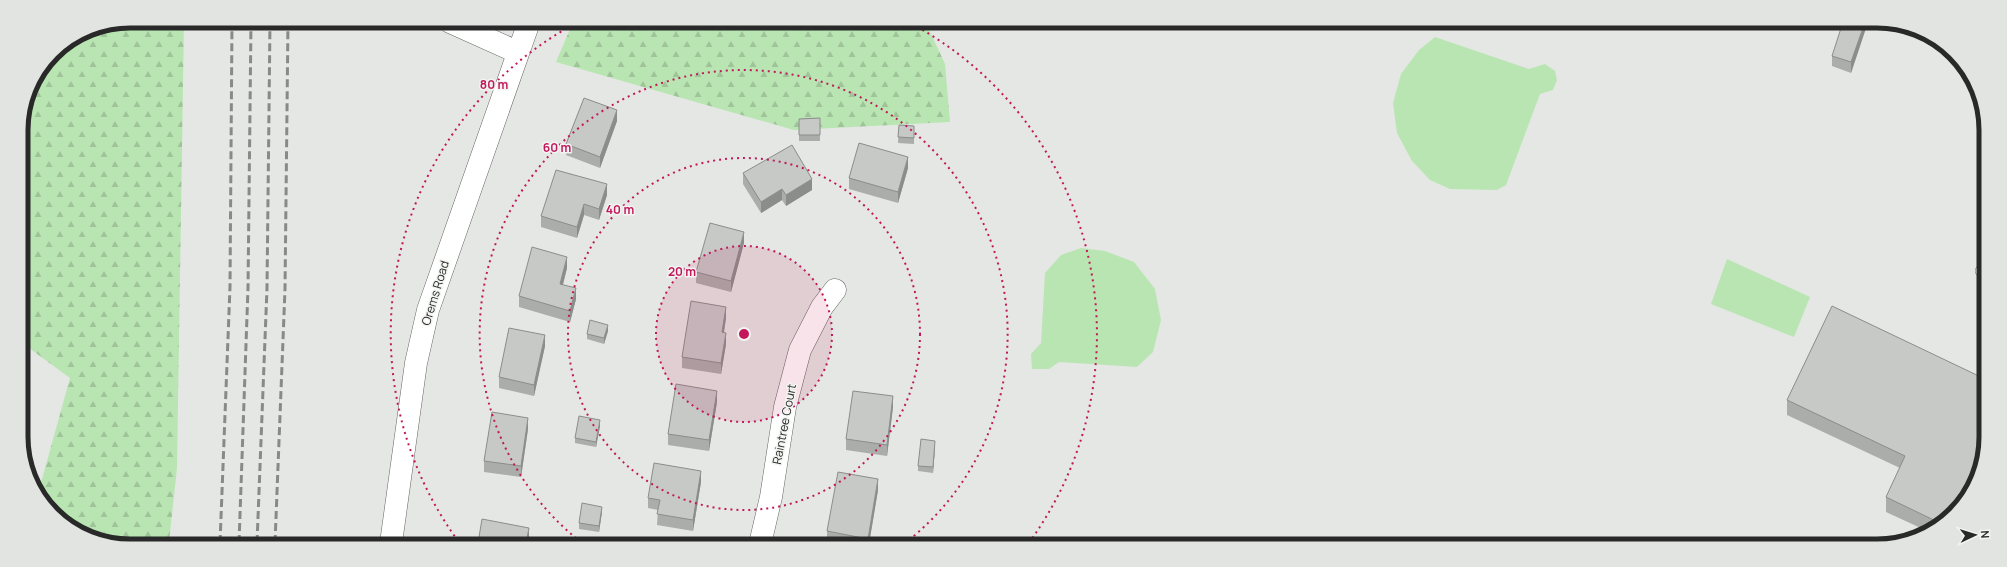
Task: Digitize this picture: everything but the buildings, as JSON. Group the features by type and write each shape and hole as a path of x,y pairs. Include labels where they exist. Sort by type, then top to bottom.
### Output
{"street":[{"path":"463,28 517,52"},
{"name":"Orems Road","path":"392,539 416,363 428,310 527,28"},
{"name":"Raintree Court","path":"761,539 771,497 784,407 800,350 822,307 835,290"}],"green space":[{"path":"124,28 184,28 177,468 169,539 130,539 104,536 73,522 53,504 45,494 40,485 70,378 28,347 28,124 31,104 42,79 49,68 73,45 91,36 104,31"},
{"path":"570,28 928,28 945,64 950,122 794,130 556,62"},
{"path":"1435,37 1529,69 1545,64 1555,71 1557,80 1553,90 1540,94 1506,185 1497,190 1450,189 1430,180 1412,161 1397,133 1393,103 1401,74 1419,50"},
{"path":"1081,248 1105,251 1134,262 1155,289 1161,320 1153,352 1137,367 1059,362 1049,369 1032,369 1031,354 1041,343 1045,273 1061,255"},
{"path":"1727,259 1810,297 1794,337 1711,304"}],"railway":[{"path":"220,539 230,287 232,28"},
{"path":"239,539 248,288 251,28"},
{"path":"257,539 267,288 270,28"},
{"path":"275,539 285,289 288,28"}]}
